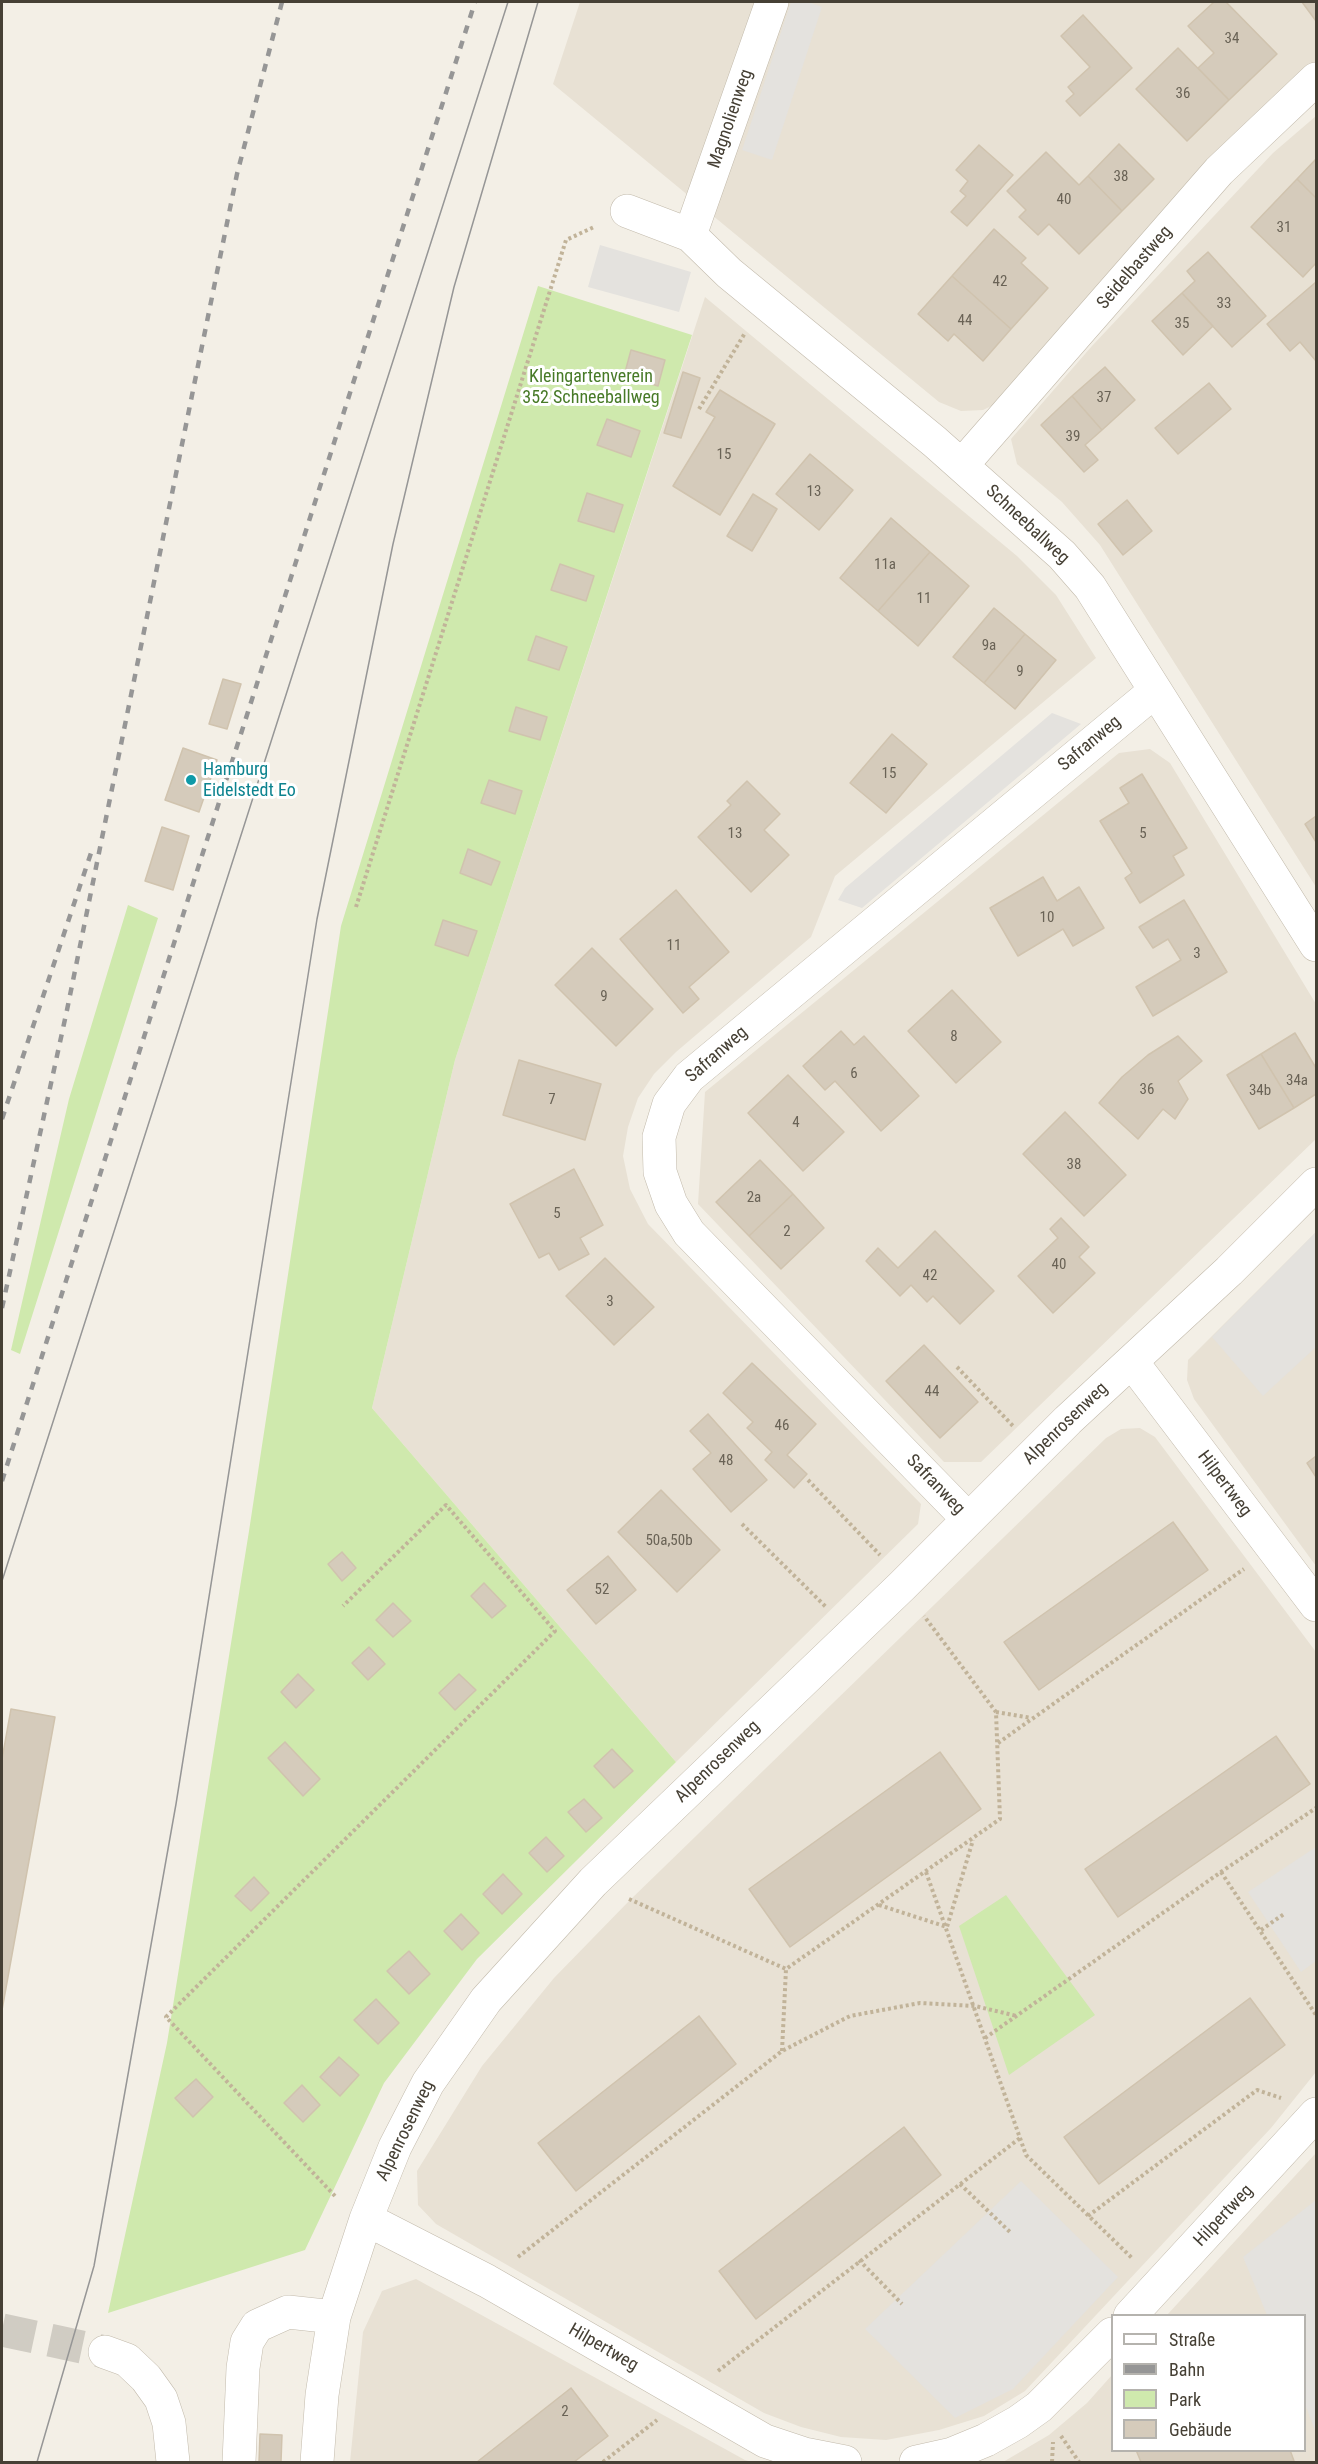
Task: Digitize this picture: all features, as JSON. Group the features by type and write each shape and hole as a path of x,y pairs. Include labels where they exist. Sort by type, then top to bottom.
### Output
{"street":[{"name":"Magnolienweg","path":"690,235 772,2"},
{"name":"Seidelbastweg","path":"962,465 1219,171 1317,79"},
{"name":"Schneeballweg","path":"627,211 690,235 729,273 962,465 1069,563 1090,587 1317,945"},
{"name":"Safranweg","path":"968,1519 689,1233 671,1204 660,1172 659,1137 669,1104 689,1077 1155,691"},
{"name":"Alpenrosenweg","path":"317,2463 322,2396 353,2210 395,2146 439,2066 486,2000 593,1882 902,1586 1068,1420 1132,1362 1317,1184"},
{"name":"Hilpertweg","path":"1132,1362 1317,1605"},
{"name":"Hilpertweg","path":"1132,2314 1303,2107"},
{"name":"Hilpertweg","path":"353,2210 487,2282 765,2441 804,2454 845,2463"},
{"path":"239,2463 243,2368 247,2342 257,2326 288,2312 334,2317"},
{"path":"916,2463 952,2454 986,2440 1018,2422 1039,2407 1111,2336"},
{"path":"105,2352 127,2360 147,2378 161,2399 169,2423 172,2463"}],"path":[{"path":"356,907 566,240 627,211"},
{"path":"699,409 746,332"},
{"path":"957,1367 1019,1433"},
{"path":"808,1480 881,1556"},
{"path":"343,1606 446,1505 555,1631 166,2017 353,2210"},
{"path":"742,1524 835,1617"},
{"path":"998,1744 1247,1567"},
{"path":"786,1969 1000,1819 996,1712 902,1586"},
{"path":"996,1712 1032,1718"},
{"path":"985,2038 1221,1872 1317,1808"},
{"path":"947,1927 973,1839"},
{"path":"926,1872 1026,2155 1136,2262"},
{"path":"1221,1872 1317,2015"},
{"path":"593,1882 786,1969"},
{"path":"879,1905 947,1927"},
{"path":"1261,1930 1284,1914"},
{"path":"782,2051 786,1969"},
{"path":"487,2282 782,2051 850,2016 920,2003 975,2006 1017,2016"},
{"path":"1088,2216 1257,2090 1303,2107"},
{"path":"713,2376 859,2260 1020,2138"},
{"path":"960,2184 1011,2234"},
{"path":"859,2260 902,2304"},
{"path":"603,2463 659,2418"},
{"path":"1060,2435 1079,2463"}],"shaded area":[{"path":"580,2 1316,2 1316,61 1223,148 1004,400 983,410 961,411 939,402 553,84"},
{"path":"791,2 808,2 822,7 772,160 742,150"},
{"path":"1316,116 1316,887 1100,545 1062,502 1017,464 1011,439 1092,346 1273,153"},
{"path":"600,245 691,272 679,312 588,287"},
{"path":"705,297 1017,556 1056,595 1096,658 835,876 811,937 676,1052 654,1074 638,1098 628,1127 623,1156 630,1189 648,1224 921,1504 918,1524 676,1762 372,1408 455,1060"},
{"path":"1052,713 1081,724 862,908 838,900 845,888"},
{"path":"1150,749 1170,763 1316,1004 1316,1139 981,1462 944,1462 698,1204 705,1092 1119,753"},
{"path":"1316,1232 1316,1566 1194,1399 1187,1380 1188,1360"},
{"path":"1316,1232 1316,1347 1263,1396 1212,1337"},
{"path":"1140,1428 1155,1437 1316,1652 1316,2072 1271,2128 1025,2391 984,2416 939,2430 886,2440 841,2437 801,2427 764,2413 436,2224 418,2205 417,2171 482,2066 554,1978 629,1901 1106,1438 1121,1429"},
{"path":"1316,1847 1316,1961 1301,1972 1248,1892"},
{"path":"1316,2153 1316,2462 1003,2462 1049,2435 1087,2403 1111,2376 1111,2452 1306,2452 1306,2314 1168,2314"},
{"path":"1021,2181 1118,2277 1013,2389 955,2418 865,2329"},
{"path":"1316,2200 1316,2433 1306,2407 1306,2314 1267,2314 1243,2257"},
{"path":"416,2279 752,2462 350,2462 363,2332 382,2291"}],"green space":[{"name":"Kleingartenverein 352 Schneeballweg","path":"538,286 692,335 455,1060 372,1408 676,1762 477,1959 384,2083 305,2250 108,2313 167,2043 249,1531 341,926"},
{"path":"128,905 158,918 20,1354 11,1350 69,1099"},
{"path":"1006,1895 1095,2015 1009,2075 959,1926"}],"building":[{"path":"1214,2 1226,2 1277,54 1229,100 1198,68 1214,53 1188,26"},
{"path":"1302,2 1316,2 1316,21"},
{"path":"1083,15 1132,68 1080,116 1066,101 1074,94 1068,87 1090,67 1061,36"},
{"path":"1178,48 1229,100 1187,141 1136,89"},
{"path":"1119,144 1154,179 1122,211 1088,176"},
{"path":"979,145 1013,175 967,226 951,212 966,196 960,191 968,181 956,170"},
{"path":"1046,152 1079,185 1088,176 1122,211 1079,254 1049,224 1038,235 1019,217 1026,210 1007,191"},
{"path":"1316,159 1316,198 1297,179"},
{"path":"1297,179 1316,198 1316,263 1303,277 1251,227"},
{"path":"994,229 1026,258 1021,263 1048,288 1011,329 952,276"},
{"path":"1208,252 1266,316 1232,347 1182,293 1195,281 1187,271"},
{"path":"952,276 1011,329 983,361 954,334 948,341 918,314"},
{"path":"1316,282 1316,361 1300,342 1290,351 1267,324"},
{"path":"1182,293 1213,326 1183,355 1152,321"},
{"path":"631,350 665,360 658,386 624,376"},
{"path":"1105,367 1135,400 1102,430 1072,396"},
{"path":"683,372 700,378 681,438 664,433"},
{"path":"1209,383 1231,409 1178,454 1155,428"},
{"path":"720,390 775,424 720,515 673,486 715,417 706,412"},
{"path":"1072,396 1102,430 1085,445 1098,460 1084,472 1041,425"},
{"path":"607,419 640,431 631,457 597,445"},
{"path":"810,454 853,490 819,530 776,494"},
{"path":"587,493 623,505 614,532 578,521"},
{"path":"753,494 777,509 752,551 727,536"},
{"path":"1127,500 1152,531 1123,555 1098,524"},
{"path":"891,518 930,552 878,611 840,578"},
{"path":"930,552 969,586 918,646 878,611"},
{"path":"560,564 594,576 586,601 551,590"},
{"path":"994,608 1025,634 984,683 953,657"},
{"path":"1025,634 1056,660 1015,709 984,683"},
{"path":"536,636 567,647 559,670 528,660"},
{"path":"223,679 241,684 227,729 209,724"},
{"path":"516,707 547,717 540,740 509,731"},
{"path":"892,734 927,764 886,813 850,783"},
{"name":"Hamburg Eidelstedt Eo","path":"183,748 217,760 199,812 165,800"},
{"path":"1142,774 1187,848 1173,856 1184,875 1140,903 1125,878 1132,873 1100,821 1129,803 1120,788"},
{"path":"489,780 522,791 515,814 481,803"},
{"path":"747,781 780,814 764,830 789,855 751,892 698,837 731,805 727,801"},
{"path":"1316,816 1316,842 1305,824"},
{"path":"162,827 189,836 173,890 145,881"},
{"path":"468,849 500,862 491,885 460,873"},
{"path":"1043,877 1057,901 1079,887 1104,928 1073,946 1063,929 1018,956 990,908"},
{"path":"676,890 729,952 689,987 699,999 683,1013 620,939"},
{"path":"1184,900 1227,972 1153,1016 1136,987 1181,960 1168,939 1153,948 1139,927"},
{"path":"443,920 477,931 468,956 435,945"},
{"path":"592,948 653,1009 616,1046 555,985"},
{"path":"952,990 1001,1042 956,1083 908,1031"},
{"path":"841,1031 854,1045 864,1036 919,1096 881,1131 835,1081 825,1090 803,1066"},
{"path":"1295,1033 1316,1068 1316,1094 1294,1108 1261,1054"},
{"path":"1178,1036 1202,1061 1178,1081 1188,1099 1175,1119 1163,1109 1138,1139 1099,1103 1122,1077 1148,1055"},
{"path":"1261,1054 1294,1108 1259,1129 1227,1075"},
{"path":"519,1060 601,1084 585,1140 503,1115"},
{"path":"788,1075 844,1132 803,1171 748,1113"},
{"path":"1065,1112 1126,1175 1084,1216 1023,1154"},
{"path":"760,1160 793,1194 749,1236 716,1202"},
{"path":"574,1169 603,1225 580,1238 589,1254 559,1270 549,1253 539,1258 510,1204"},
{"path":"793,1194 824,1228 781,1269 749,1236"},
{"path":"1061,1218 1089,1247 1079,1257 1095,1273 1053,1313 1018,1276 1058,1238 1050,1229"},
{"path":"935,1231 994,1291 960,1324 933,1296 927,1302 911,1285 900,1296 866,1261 878,1248 898,1268"},
{"path":"605,1258 654,1307 614,1345 566,1296"},
{"path":"924,1345 978,1402 940,1438 886,1381"},
{"path":"752,1363 816,1424 787,1455 807,1474 794,1488 765,1460 772,1452 747,1428 753,1422 723,1393"},
{"path":"708,1414 767,1480 731,1512 693,1469 711,1453 690,1431"},
{"path":"1316,1456 1316,1477 1307,1463"},
{"path":"661,1490 720,1550 677,1592 618,1532"},
{"path":"1173,1522 1208,1570 1039,1690 1004,1642"},
{"path":"342,1552 356,1568 342,1581 328,1564"},
{"path":"608,1556 636,1590 596,1624 567,1590"},
{"path":"484,1583 506,1606 492,1618 471,1596"},
{"path":"393,1603 411,1621 393,1637 376,1620"},
{"path":"369,1647 385,1664 368,1680 352,1663"},
{"path":"298,1674 314,1690 296,1708 281,1692"},
{"path":"459,1674 476,1690 455,1710 439,1693"},
{"path":"11,1709 55,1717 2,2010 2,1759"},
{"path":"1276,1736 1310,1784 1118,1917 1085,1869"},
{"path":"285,1742 320,1779 303,1796 268,1758"},
{"path":"612,1749 633,1771 614,1788 594,1766"},
{"path":"940,1752 981,1809 790,1947 749,1889"},
{"path":"584,1799 602,1818 586,1832 568,1812"},
{"path":"546,1837 564,1856 547,1872 529,1853"},
{"path":"503,1874 522,1894 502,1914 483,1894"},
{"path":"254,1877 269,1893 251,1911 235,1896"},
{"path":"461,1914 479,1933 462,1950 444,1931"},
{"path":"409,1951 430,1974 409,1994 387,1971"},
{"path":"1250,1998 1285,2045 1099,2184 1064,2137"},
{"path":"376,1999 399,2023 378,2044 354,2020"},
{"path":"699,2016 736,2064 576,2191 538,2143"},
{"path":"339,2057 359,2075 340,2096 320,2077"},
{"path":"196,2079 213,2097 193,2117 175,2098"},
{"path":"302,2085 320,2105 303,2122 284,2103"},
{"path":"904,2127 941,2175 756,2319 719,2271"},
{"path":"571,2388 608,2436 574,2462 477,2462"},
{"path":"260,2434 282,2435 281,2462 259,2462"},
{"path":"1137,2452 1291,2452 1294,2461 1141,2462"}],"tunnel":[{"path":"2,2330 105,2352"}],"tram line":[{"path":"2,1581 508,2"},
{"path":"37,2462 94,2266 176,1804 317,919 393,544 454,287 538,2"}],"railway":[{"path":"2,1308 67,1010 237,174 282,2"},
{"path":"2,1481 475,2"},
{"path":"2,1119 91,853"}],"place":[{"name":"Hamburg Eidelstedt Eo","path":"191,780"}]}
